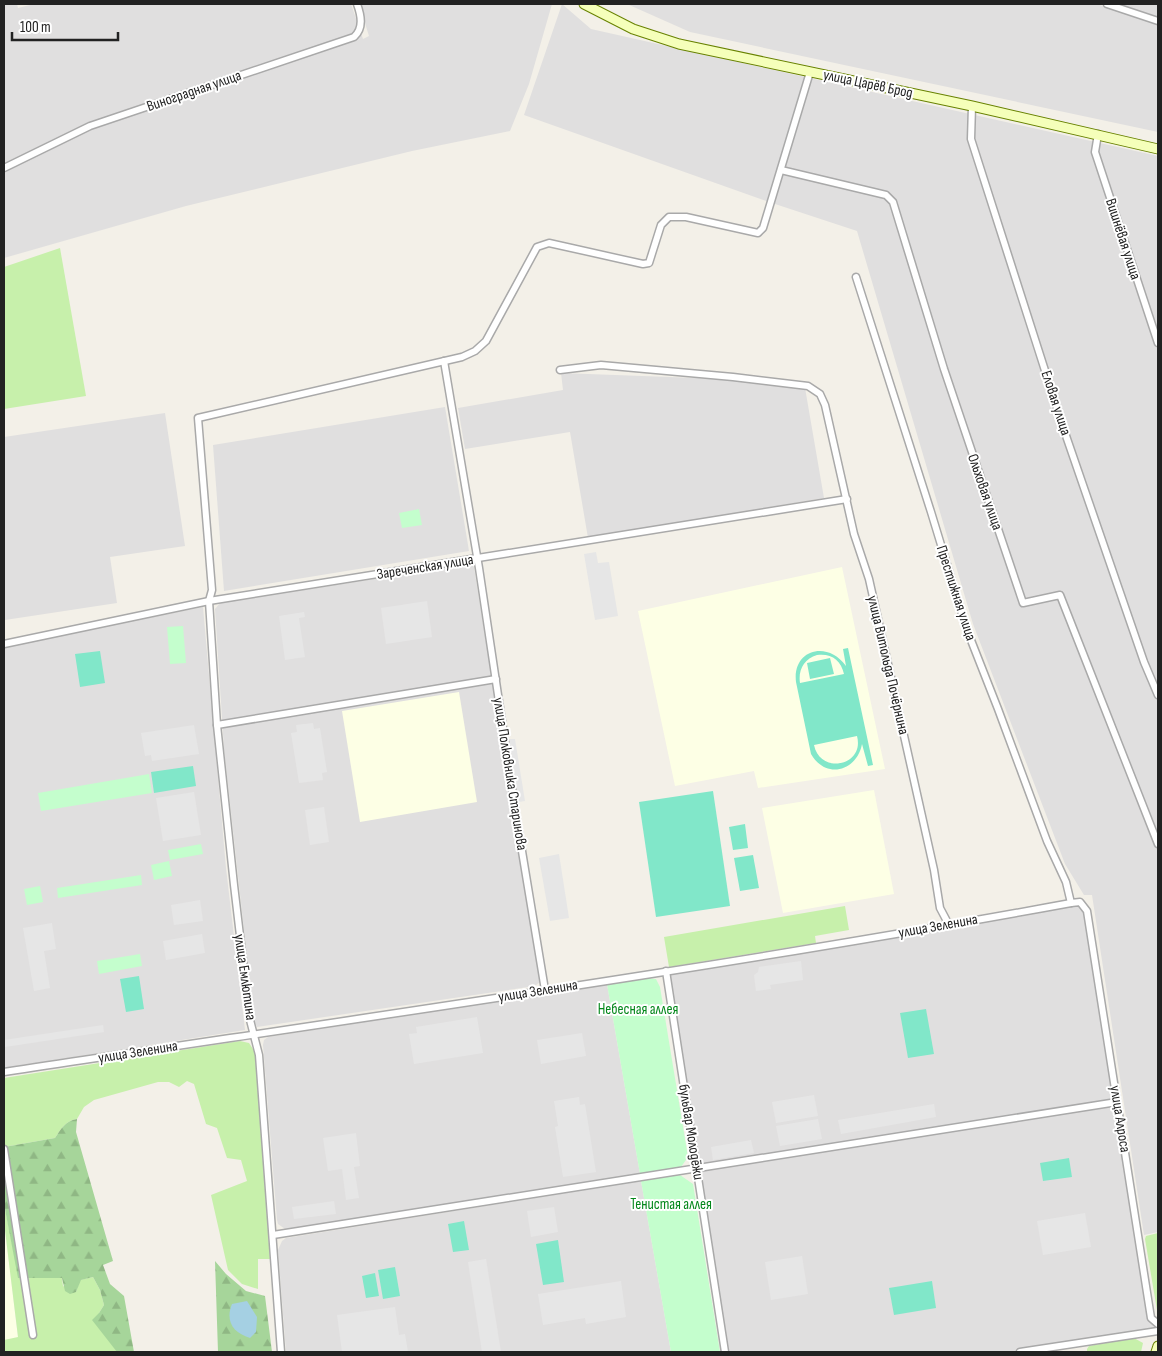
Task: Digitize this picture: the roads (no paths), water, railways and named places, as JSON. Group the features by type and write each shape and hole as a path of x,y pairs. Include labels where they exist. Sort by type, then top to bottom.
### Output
{"street":[{"name":"Виноградная улица","path":"4,168 90,126 354,37 358,33 361,20 357,4"},
{"name":"улица Царёв Брод","path":"584,4 633,29 660,39 972,106 1158,149"},
{"path":"1107,4 1158,21"},
{"path":"444,362 475,351 486,341 537,247 549,243 643,264 649,263 661,225 669,217 686,216 758,232 763,228 810,72"},
{"name":"Еловая улица","path":"972,106 971,139 1064,430 1144,662 1158,695"},
{"name":"Вишнёвая улица","path":"1098,134 1095,152 1158,342"},
{"name":"Ольховая улица","path":"781,170 886,195 893,202 944,369 1023,603 1060,595 1158,844"},
{"name":"Престижная улица","path":"856,278 967,630 1047,841 1066,882 1071,903"},
{"name":"улица Полковника Старинова","path":"444,362 545,990"},
{"name":"улица Емлютина","path":"281,1352 259,1055 250,1020 217,725 209,601 212,590 198,418 444,362"},
{"name":"улица Витольда Почёрнина","path":"560,370 600,365 733,377 808,386 820,394 825,405 854,534 869,579 932,861 940,908 949,924"},
{"name":"Зареченская улица","path":"4,644 209,601 847,499"},
{"path":"217,725 496,679"},
{"name":"улица Алроса","path":"1071,903 1080,902 1087,911 1151,1318 1158,1324"},
{"name":"улица Зеленина","path":"4,1072 666,971 1071,903"},
{"name":"бульвар Молодёжи","path":"666,971 725,1352"},
{"path":"273,1235 1117,1102"},
{"path":"4,1149 33,1335"},
{"path":"1020,1352 1158,1331"},
{"path":"1156,1352 1158,1346"}],"water":[{"path":"247,1301 257,1317 256,1332 250,1338 235,1330 229,1316 232,1304"}],"park label":[{"name":"Небесная аллея","path":"638,1009"},
{"name":"Тенистая аллея","path":"671,1204"}]}
